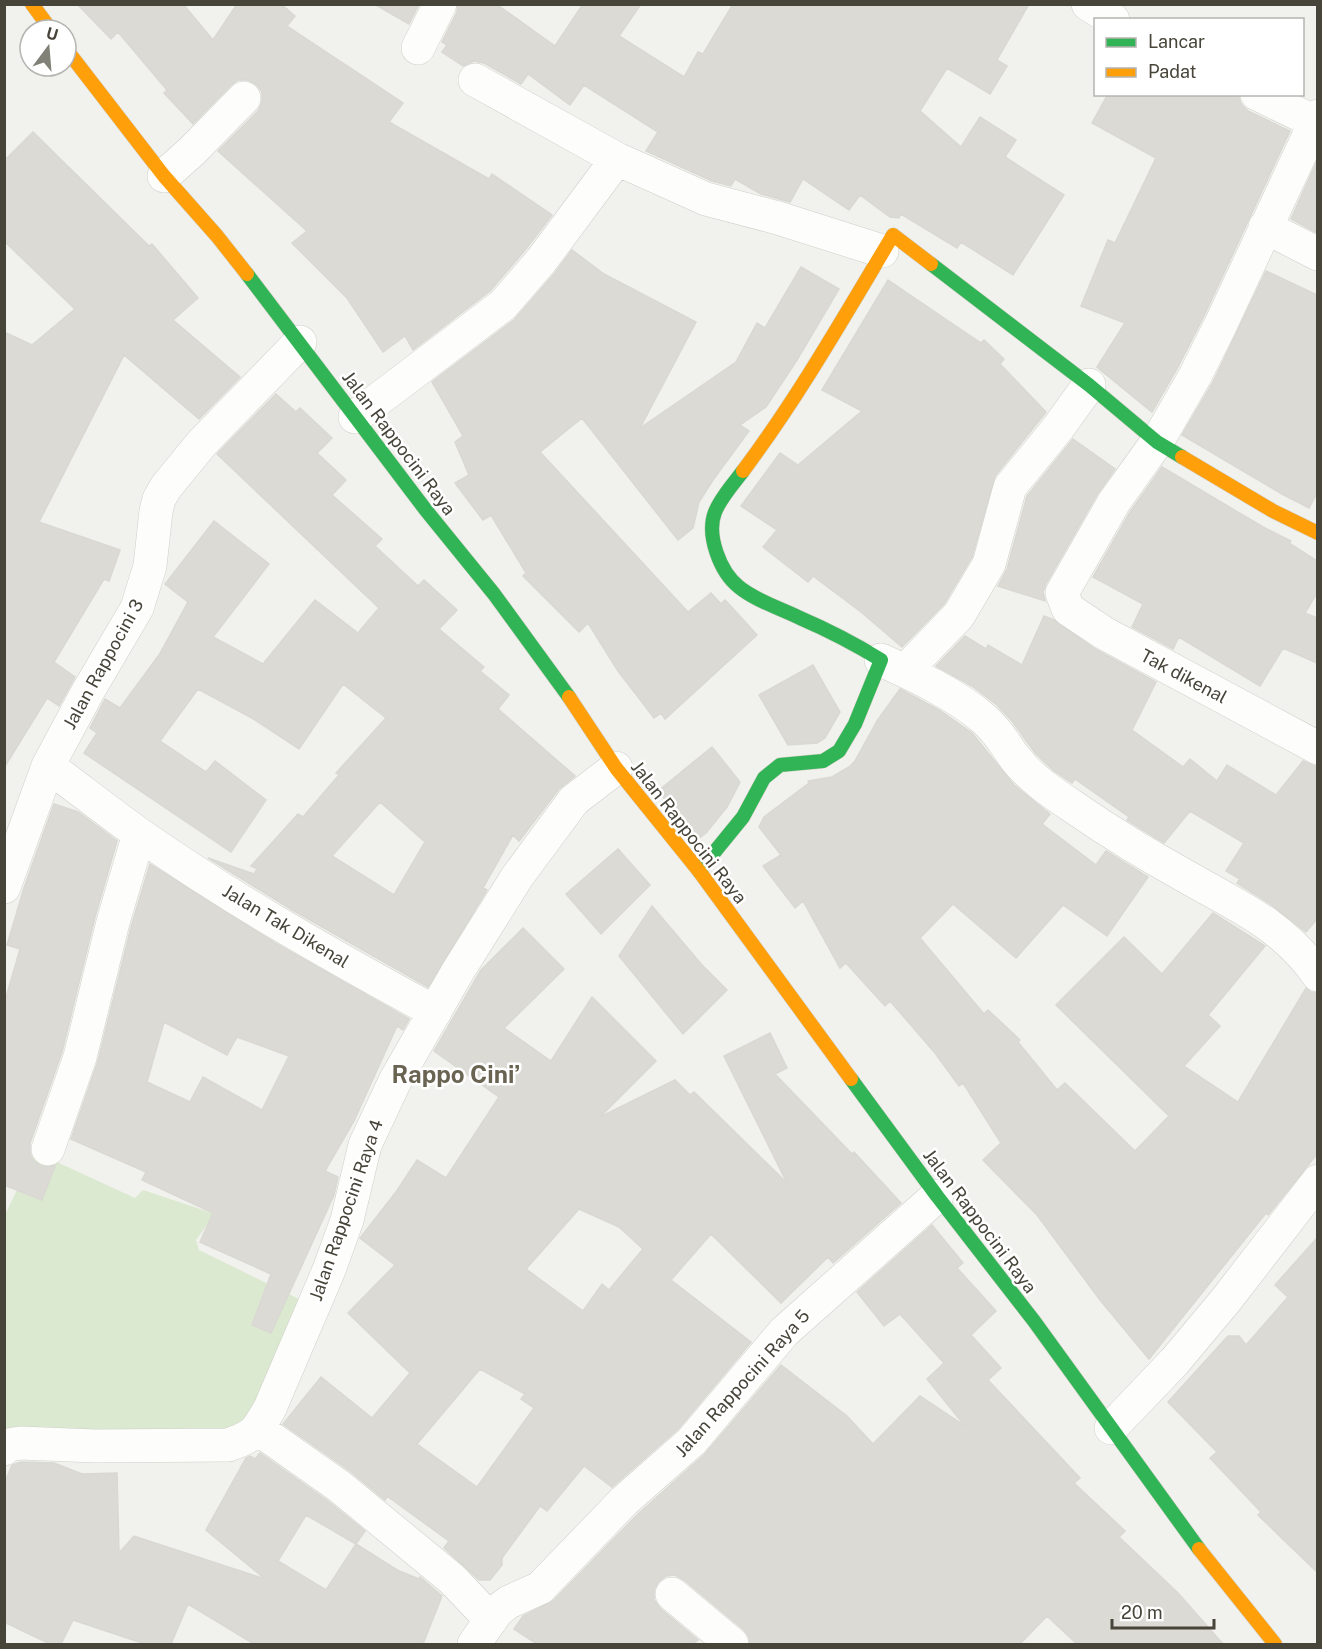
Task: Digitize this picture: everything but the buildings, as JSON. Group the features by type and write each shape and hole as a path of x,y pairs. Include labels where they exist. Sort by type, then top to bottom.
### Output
{"main road":[{"path":"32,4 42,18"},
{"name":"Jalan Rappocini Raya","path":"78,65 164,176 216,236 300,342 425,509 494,594 559,683 616,768 699,870 937,1196 1034,1321 1194,1543 1275,1644"},
{"path":"699,870 743,817 764,778 780,765 823,761 839,751 893,665 845,638 761,600 737,586 723,567 715,550 712,529 715,512 813,370 893,235 1089,385 1157,442 1273,511 1317,533"}],"street":[{"path":"418,48 440,4"},
{"path":"1088,4 1110,18"},
{"path":"475,80 617,159 706,199 778,218 882,251"},
{"path":"1157,442 1221,326 1316,119 1262,96"},
{"path":"164,176 244,98"},
{"path":"355,417 503,305 541,261 617,159"},
{"path":"1265,227 1317,254"},
{"name":"Jalan Rappocini 3","path":"4,887 48,766 140,601 147,579 159,499 172,479 202,443 300,342"},
{"path":"1089,385 1058,428 1010,486 989,564 959,615 893,665 939,689 982,717 1001,736 1016,759 1035,779 1075,808 1147,854 1225,897 1280,932 1305,957 1317,975"},
{"name":"Tak dikenal","path":"1157,442 1114,502 1062,593 1068,609 1104,633 1317,748"},
{"name":"Jalan Tak Dikenal","path":"48,766 139,834 271,918 435,1012"},
{"name":"Jalan Rappocini Raya 4","path":"258,1429 270,1408 330,1270 347,1220 365,1145 377,1116 435,1012 517,877 574,800 616,768"},
{"path":"48,1149 87,1033 113,922 139,834"},
{"path":"1112,1428 1175,1361 1314,1193"},
{"name":"Jalan Rappocini Raya 5","path":"482,1632 509,1602 540,1588 560,1570 624,1502 692,1441 784,1332 937,1196"},
{"path":"4,1449 9,1445 20,1443 95,1446 228,1445 248,1439 258,1429 339,1486 452,1580 482,1632"},
{"path":"672,1594 732,1644"}],"green space":[{"path":"35,1152 135,1198 143,1190 215,1214 196,1240 199,1250 307,1303 252,1431 5,1443 5,1215"}],"traffic: fast":[{"path":"931,264 1089,385 1157,442 1182,457"},
{"path":"247,274 425,509 494,594 569,697"},
{"path":"699,871 743,817 764,778 780,765 823,761 839,751 855,724 881,660 831,632 753,596 739,587 726,572 716,552 712,531 713,521 721,501 743,471"},
{"path":"851,1079 937,1196 1034,1321 1199,1549"}],"traffic: slow":[{"path":"32,4 42,18"},
{"path":"78,65 164,176 247,274"},
{"path":"743,471 802,384 893,235 931,264"},
{"path":"1182,457 1273,511 1318,533"},
{"path":"569,697 616,768 699,871 851,1079"},
{"path":"1199,1549 1275,1644"}],"district":[{"name":"Rappo Ciniʼ","path":"456,1074"}]}
